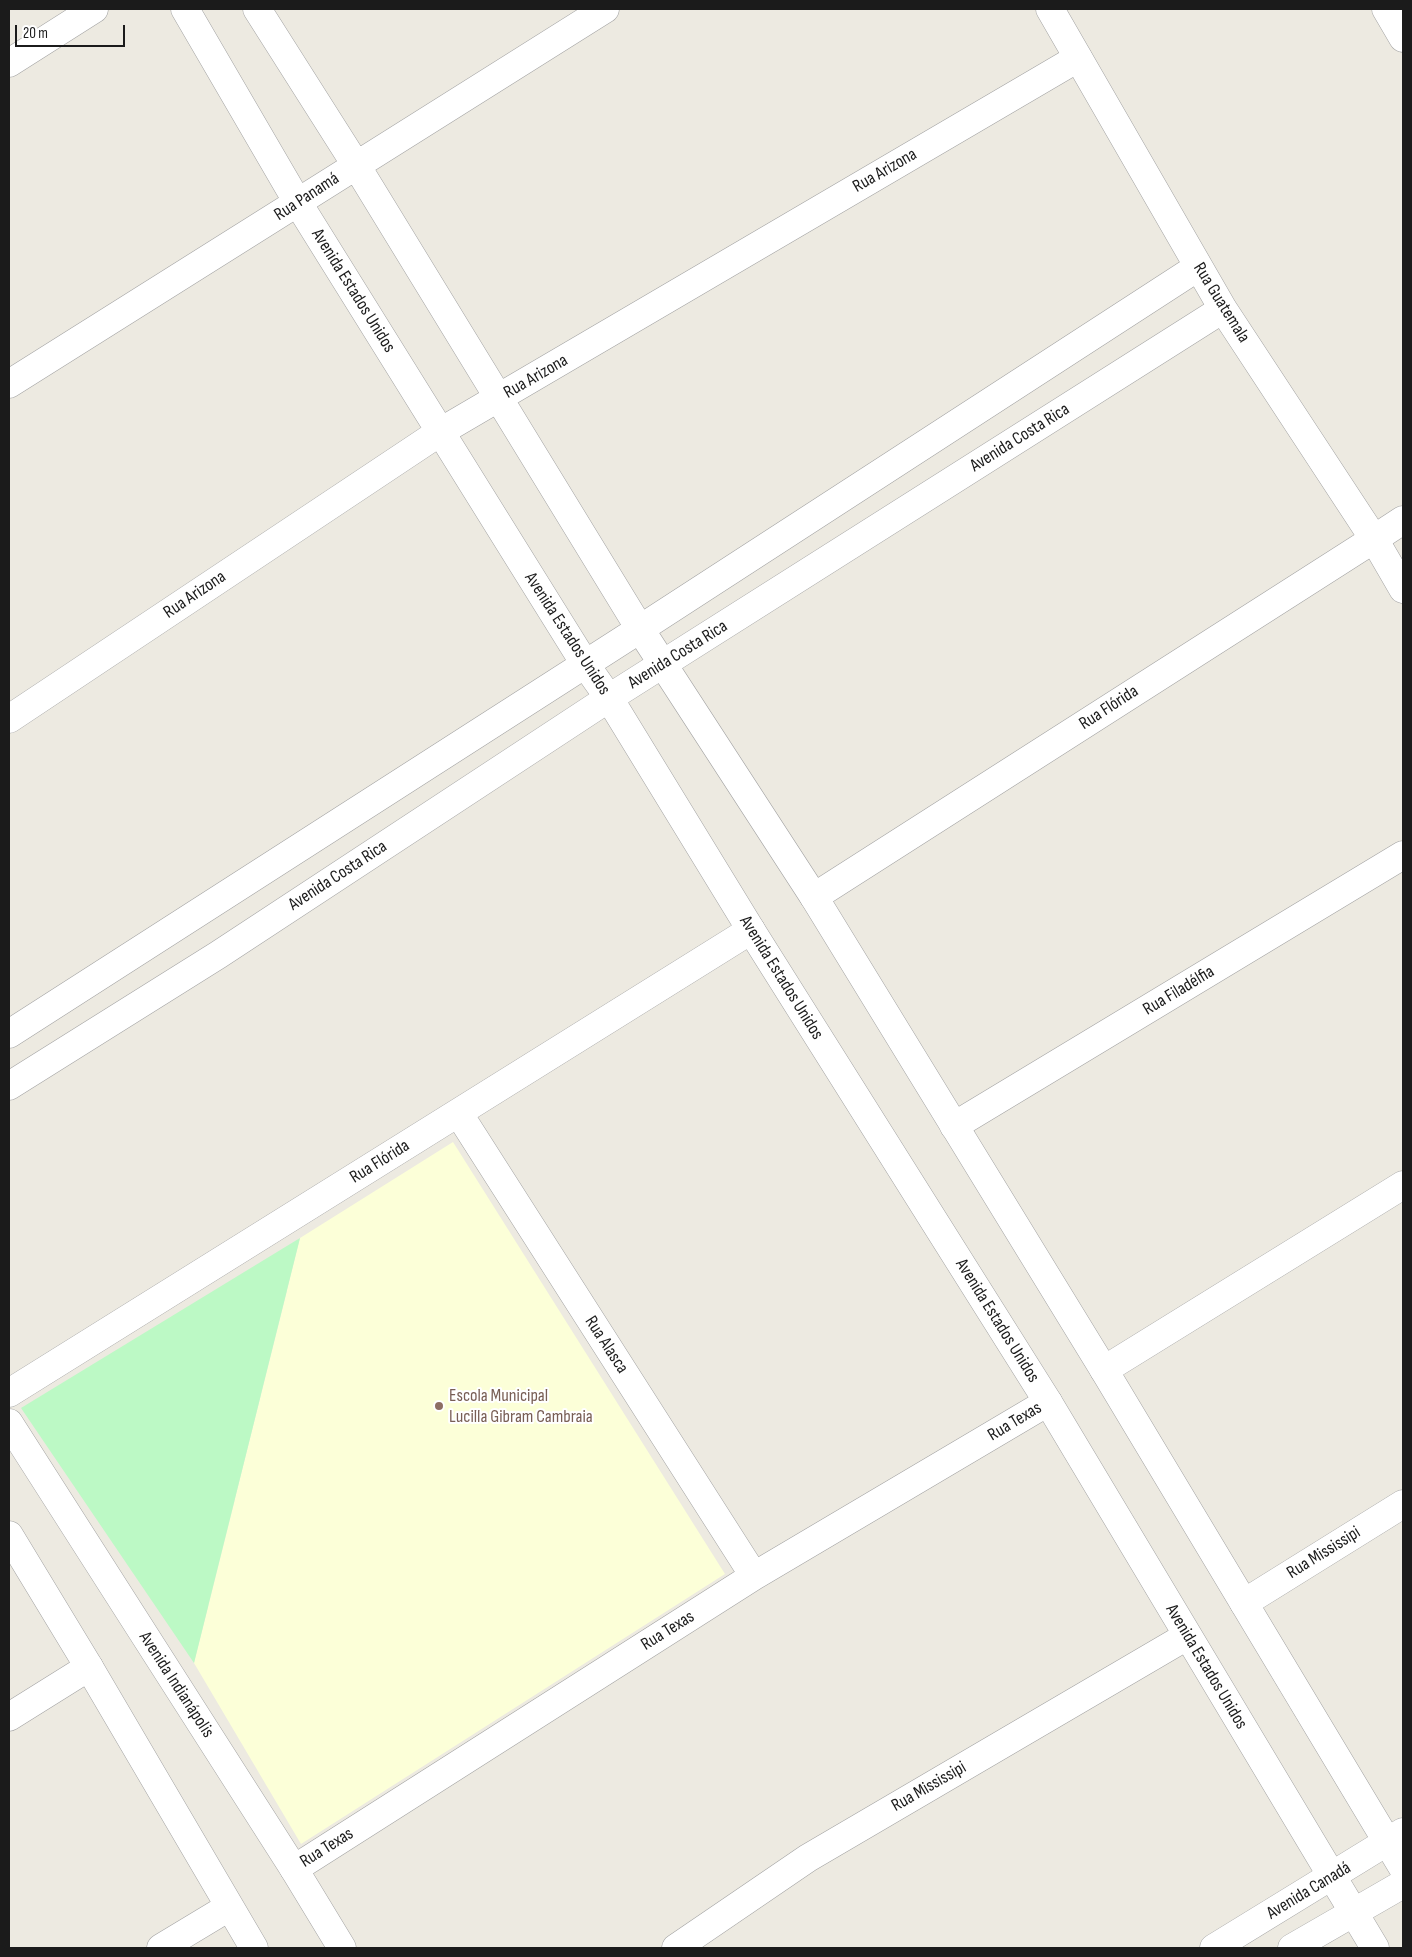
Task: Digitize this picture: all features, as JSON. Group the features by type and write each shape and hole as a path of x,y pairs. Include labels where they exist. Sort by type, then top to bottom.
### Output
{"street":[{"path":"9,64 94,9"},
{"name":"Avenida Estados Unidos","path":"186,9 298,203 1048,1402 1375,1948"},
{"path":"257,9 356,164 640,629 814,897 1104,1370 1244,1603 1395,1837 1403,1868"},
{"name":"Rua Panamá","path":"9,384 604,9"},
{"name":"Rua Guatemala","path":"1050,9 1223,309 1374,539 1403,589"},
{"path":"1386,9 1403,38"},
{"name":"Rua Arizona","path":"9,719 440,432 1078,58"},
{"path":"9,1034 640,629 1198,267"},
{"name":"Avenida Costa Rica","path":"9,1086 218,955 608,698 663,665 1223,309"},
{"name":"Rua Flórida","path":"814,897 1403,520"},
{"name":"Rua Filadélfia","path":"954,1126 1403,855"},
{"name":"Rua Flórida","path":"9,1393 459,1114 751,930"},
{"name":"Rua Alasca","path":"459,1114 754,1576"},
{"path":"1104,1370 1403,1186"},
{"name":"Rua Texas","path":"294,1869 754,1576 1048,1402"},
{"name":"Avenida Indianápolis","path":"9,1423 294,1869 342,1948"},
{"name":"Rua Mississipi","path":"1244,1603 1403,1504"},
{"path":"9,1535 254,1948"},
{"name":"Rua Mississipi","path":"676,1948 808,1858 1187,1636"},
{"path":"9,1717 89,1667"},
{"name":"Avenida Canadá","path":"1214,1948 1395,1837"},
{"path":"1292,1948 1403,1884"},
{"path":"161,1948 229,1908"}],"shaded area":[{"name":"Escola Municipal Lucilla Gibram Cambraia","path":"453,1142 725,1574 301,1844 194,1663 300,1238"}],"green space":[{"path":"300,1238 194,1663 21,1408"}],"place":[{"name":"Escola Municipal Lucilla Gibram Cambraia","path":"439,1406"}]}
